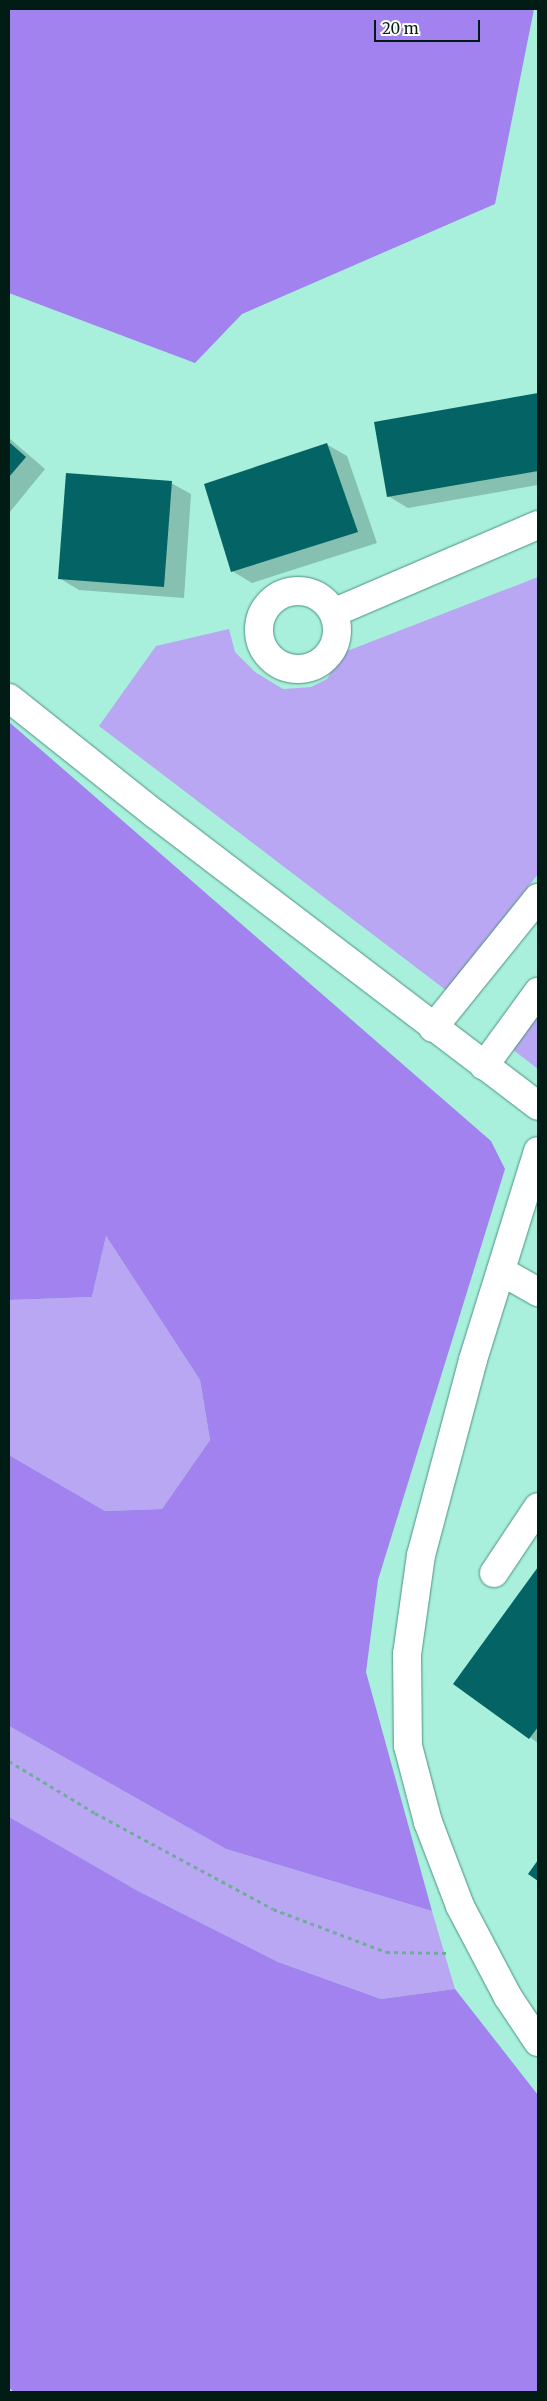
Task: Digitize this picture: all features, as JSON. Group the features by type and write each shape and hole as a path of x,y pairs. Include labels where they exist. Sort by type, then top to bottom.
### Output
{"street":[{"path":"335,612 538,525"},
{"path":"9,698 433,1028 538,1106"},
{"path":"433,1028 538,898"},
{"path":"484,1066 538,992"},
{"path":"538,1151 473,1360 421,1555 407,1654 408,1746 432,1832 460,1906 508,1997 538,2042"},
{"path":"501,1271 538,1292"},
{"path":"494,1572 538,1507"}],"path":[{"path":"9,1761 95,1814 273,1910 386,1952 485,1953"}],"shaded area":[{"path":"9,9 534,9 495,204 242,314 195,363 9,293"},
{"path":"538,577 538,874 447,991 99,726 156,646 229,629 235,652 255,672 283,689 311,687 327,679 342,653"},
{"path":"9,722 491,1141 505,1169 378,1580 366,1672 432,1911 226,1849 9,1726 9,1455 105,1511 162,1509 210,1440 200,1380 106,1236 92,1297 9,1300"},
{"path":"538,1014 538,1069 512,1049"},
{"path":"106,1236 200,1380 210,1440 162,1509 105,1511 9,1455 9,1300 92,1297"},
{"path":"9,1726 226,1849 432,1911 455,1989 381,1999 278,1962 138,1891 14,1821 9,1817"},
{"path":"9,1817 138,1891 278,1962 381,1999 455,1989 538,2095 538,2392 14,2392 9,2388"}],"building":[{"path":"538,393 538,471 387,497 374,422"},
{"path":"9,442 26,457 9,477"},
{"path":"327,443 358,532 231,572 204,484"},
{"path":"66,473 172,481 164,587 58,579"},
{"path":"538,1567 538,1727 529,1739 453,1684"},
{"path":"538,1860 538,1881 528,1874"}]}
